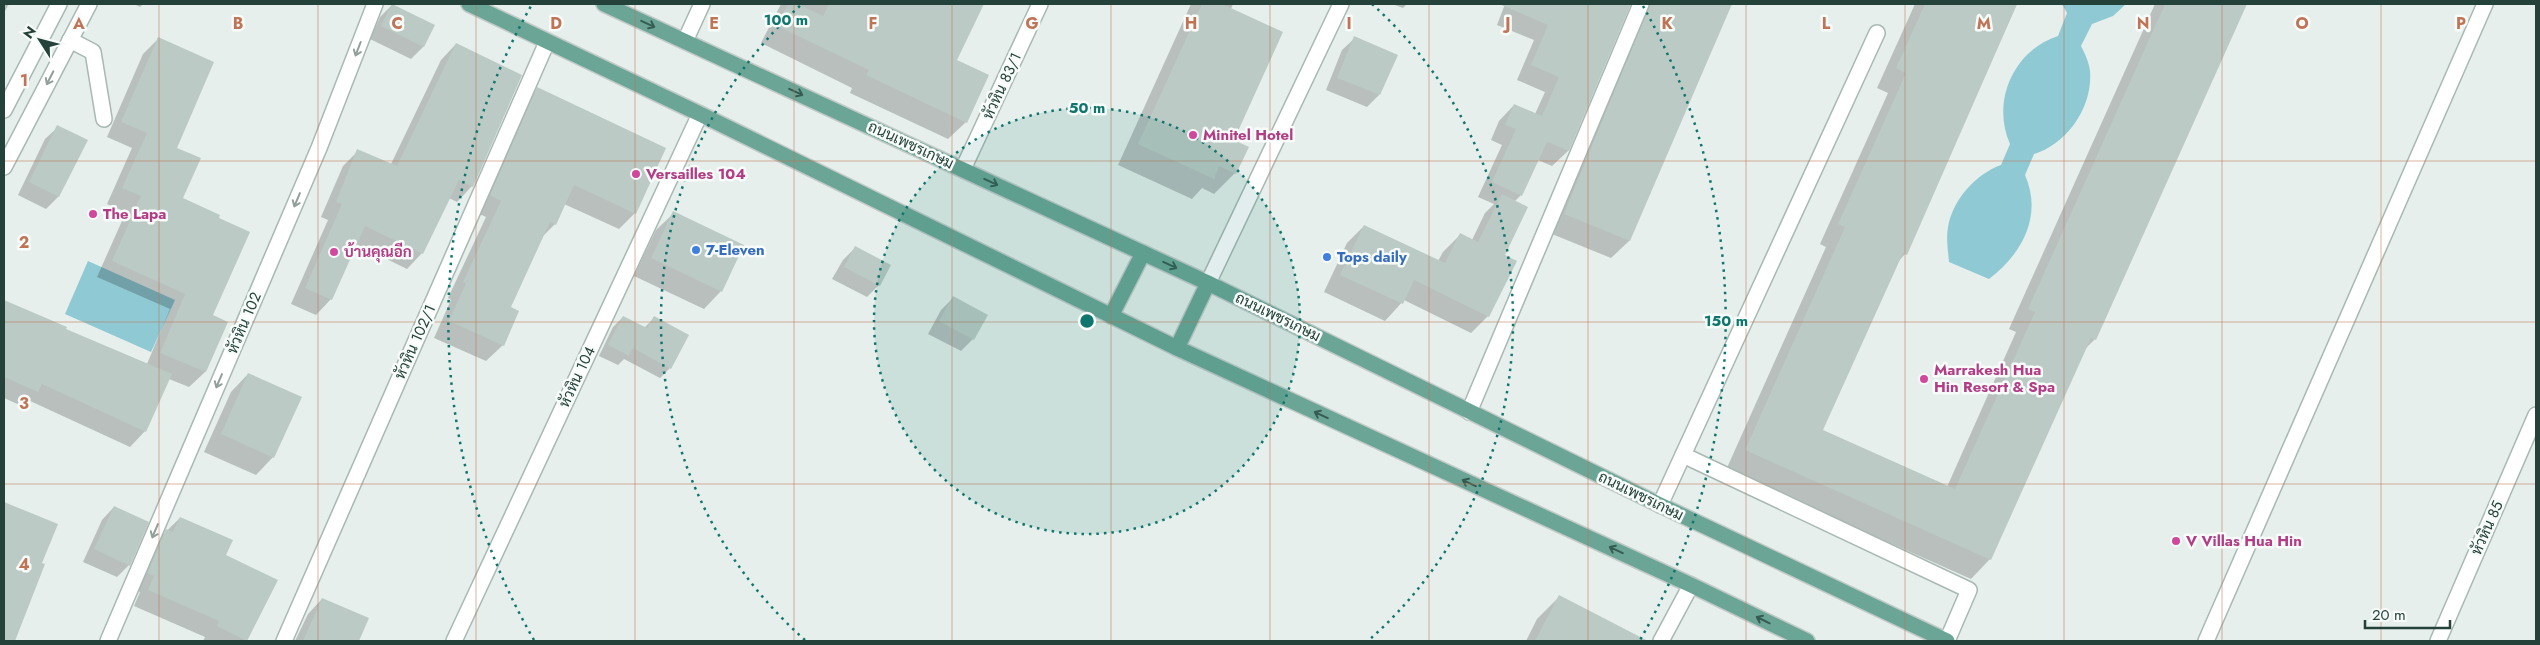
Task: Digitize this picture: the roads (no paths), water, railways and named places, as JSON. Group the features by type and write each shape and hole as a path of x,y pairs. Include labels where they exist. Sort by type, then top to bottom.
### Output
{"main road":[{"path":"469,4 700,114 1177,348 1691,585 1807,641"},
{"name":"ถนนเพชรเกษม","path":"604,4 1208,283 1660,506 1947,641"},
{"path":"1111,316 1143,253"},
{"path":"1177,348 1208,283"}],"street":[{"path":"4,110 59,4"},
{"path":"4,167 89,4"},
{"name":"หัวหิน 102","path":"108,641 319,148 375,4"},
{"path":"685,41 702,4"},
{"name":"หัวหิน 83/1","path":"963,169 1040,4"},
{"path":"1208,283 1341,4"},
{"path":"1469,412 1641,4"},
{"path":"2206,641 2485,4"},
{"path":"1660,506 1877,34"},
{"path":"70,40 93,52 104,119"},
{"name":"หัวหิน 102/1","path":"284,641 547,42"},
{"name":"หัวหิน 104","path":"454,641 700,114"},
{"name":"หัวหิน 85","path":"2438,641 2536,415"},
{"path":"1683,455 1969,590 1947,641"},
{"path":"1662,641 1691,585"}],"water":[{"path":"2062,4 2126,4 2113,16 2092,24 2081,46 2088,61 2090,71 2087,98 2076,122 2067,133 2046,149 2034,154 2025,175 2032,205 2026,233 2020,246 2011,258 1989,279 1949,262 1948,227 1960,197 1975,181 2001,165 2010,144 2005,128 2003,111 2010,79 2018,65 2029,53 2043,43 2058,36 2067,13"},
{"path":"88,261 175,300 151,352 65,314"}],"place":[{"name":"Minitel Hotel","path":"1193,135"},
{"name":"Versailles 104","path":"636,174"},
{"name":"The Lapa","path":"93,214"},
{"name":"7-Eleven","path":"696,250"},
{"name":"บ้านคุณอีก","path":"334,252"},
{"name":"Tops daily","path":"1327,257"},
{"name":"Marrakesh Hua Hin Resort & Spa","path":"1924,379"},
{"name":"V Villas Hua Hin","path":"2176,541"}]}
